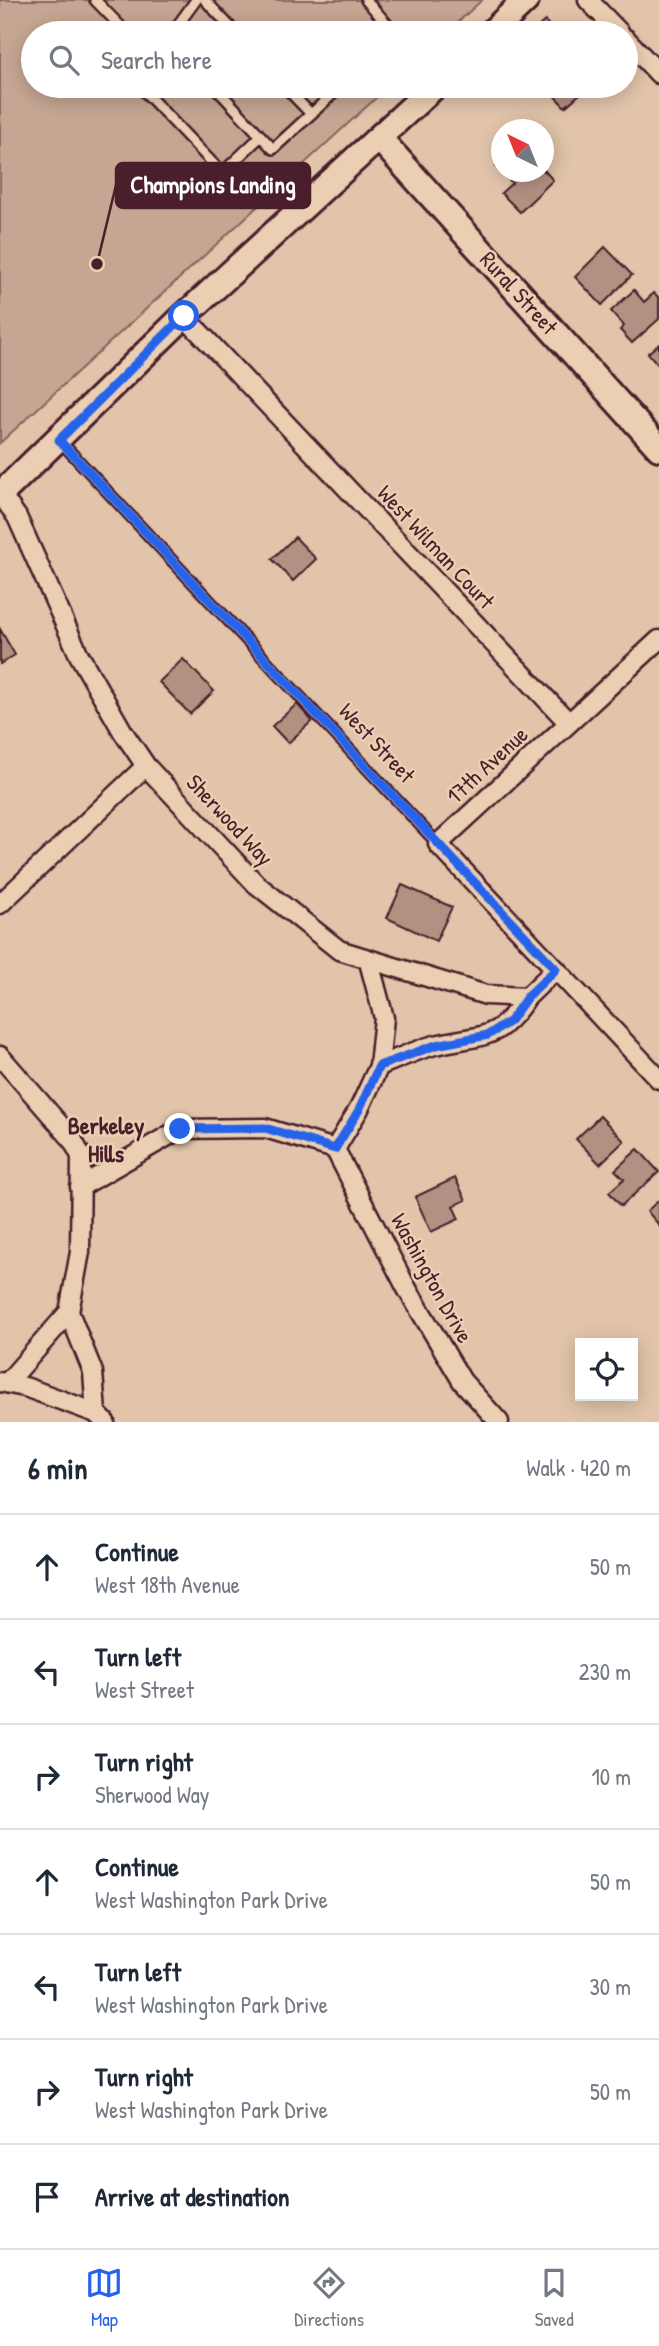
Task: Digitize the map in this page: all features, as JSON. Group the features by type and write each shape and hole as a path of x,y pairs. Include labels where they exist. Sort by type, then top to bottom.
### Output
{"street":[{"path":"504,21 526,0"},
{"path":"588,0 608,21"},
{"path":"638,52 659,74"},
{"path":"0,494 59,440 184,316 422,98"},
{"name":"Rural Street","path":"379,138 659,448"},
{"name":"West Wilman Court","path":"184,316 569,723"},
{"name":"Sherwood Way","path":"0,494 17,517 46,576 79,655 123,732 146,766 256,884 339,950 369,962 486,995 527,997"},
{"path":"569,723 659,640"},
{"name":"17th Avenue","path":"438,844 569,723"},
{"path":"0,904 146,766"},
{"name":"West Street","path":"438,844 659,1079"},
{"path":"80,1187 180,1129 265,1128 335,1149 359,1110 379,1066 384,1017 369,962"},
{"path":"379,1066 436,1045 488,1035 510,1021 527,997 556,969"},
{"path":"0,1056 72,1139 82,1156 80,1252 69,1312 93,1372 101,1418"},
{"name":"Washington Drive","path":"335,1149 406,1287 455,1369 499,1422"},
{"path":"69,1312 4,1382 101,1418"}],"lane":[{"path":"94,0 115,21"},
{"path":"181,21 196,0"},
{"path":"205,0 225,21"},
{"path":"366,0 384,21"},
{"path":"151,98 222,173 261,136"},
{"path":"225,98 273,149 329,98"},
{"path":"296,98 311,114"},
{"name":"West Street","path":"59,440 438,844"}],"shaded area":[{"path":"0,0 482,0 459,21 21,21 21,98 376,98 0,443"}],"building":[{"path":"556,98 575,98 565,107"},
{"path":"551,182 520,212 501,193 512,183"},
{"path":"605,247 632,275 602,305 575,277"},
{"path":"634,290 644,302 654,293 659,298 659,319 632,343 620,330 624,326 611,311"},
{"path":"659,344 659,366 648,353"},
{"path":"295,537 316,559 293,581 272,559"},
{"path":"0,629 15,655 0,664"},
{"path":"183,659 214,691 190,714 159,682"},
{"path":"297,704 312,721 288,743 272,726"},
{"path":"402,885 452,907 436,941 387,918"},
{"path":"600,1116 624,1141 600,1164 576,1139"},
{"path":"638,1149 659,1172 621,1206 609,1192 624,1179 615,1170"},
{"path":"455,1178 466,1200 453,1206 459,1219 431,1232 415,1197"},
{"path":"659,1200 659,1225 647,1211"}],"place":[{"name":"Champions Landing","path":"97,264"}],"district":[{"name":"Berkeley Hills","path":"106,1140"}],"route":[{"path":"180,1129 265,1128 335,1149 359,1110 379,1066 436,1045 488,1035 510,1021 540,982 556,969 59,440 184,316"}]}
